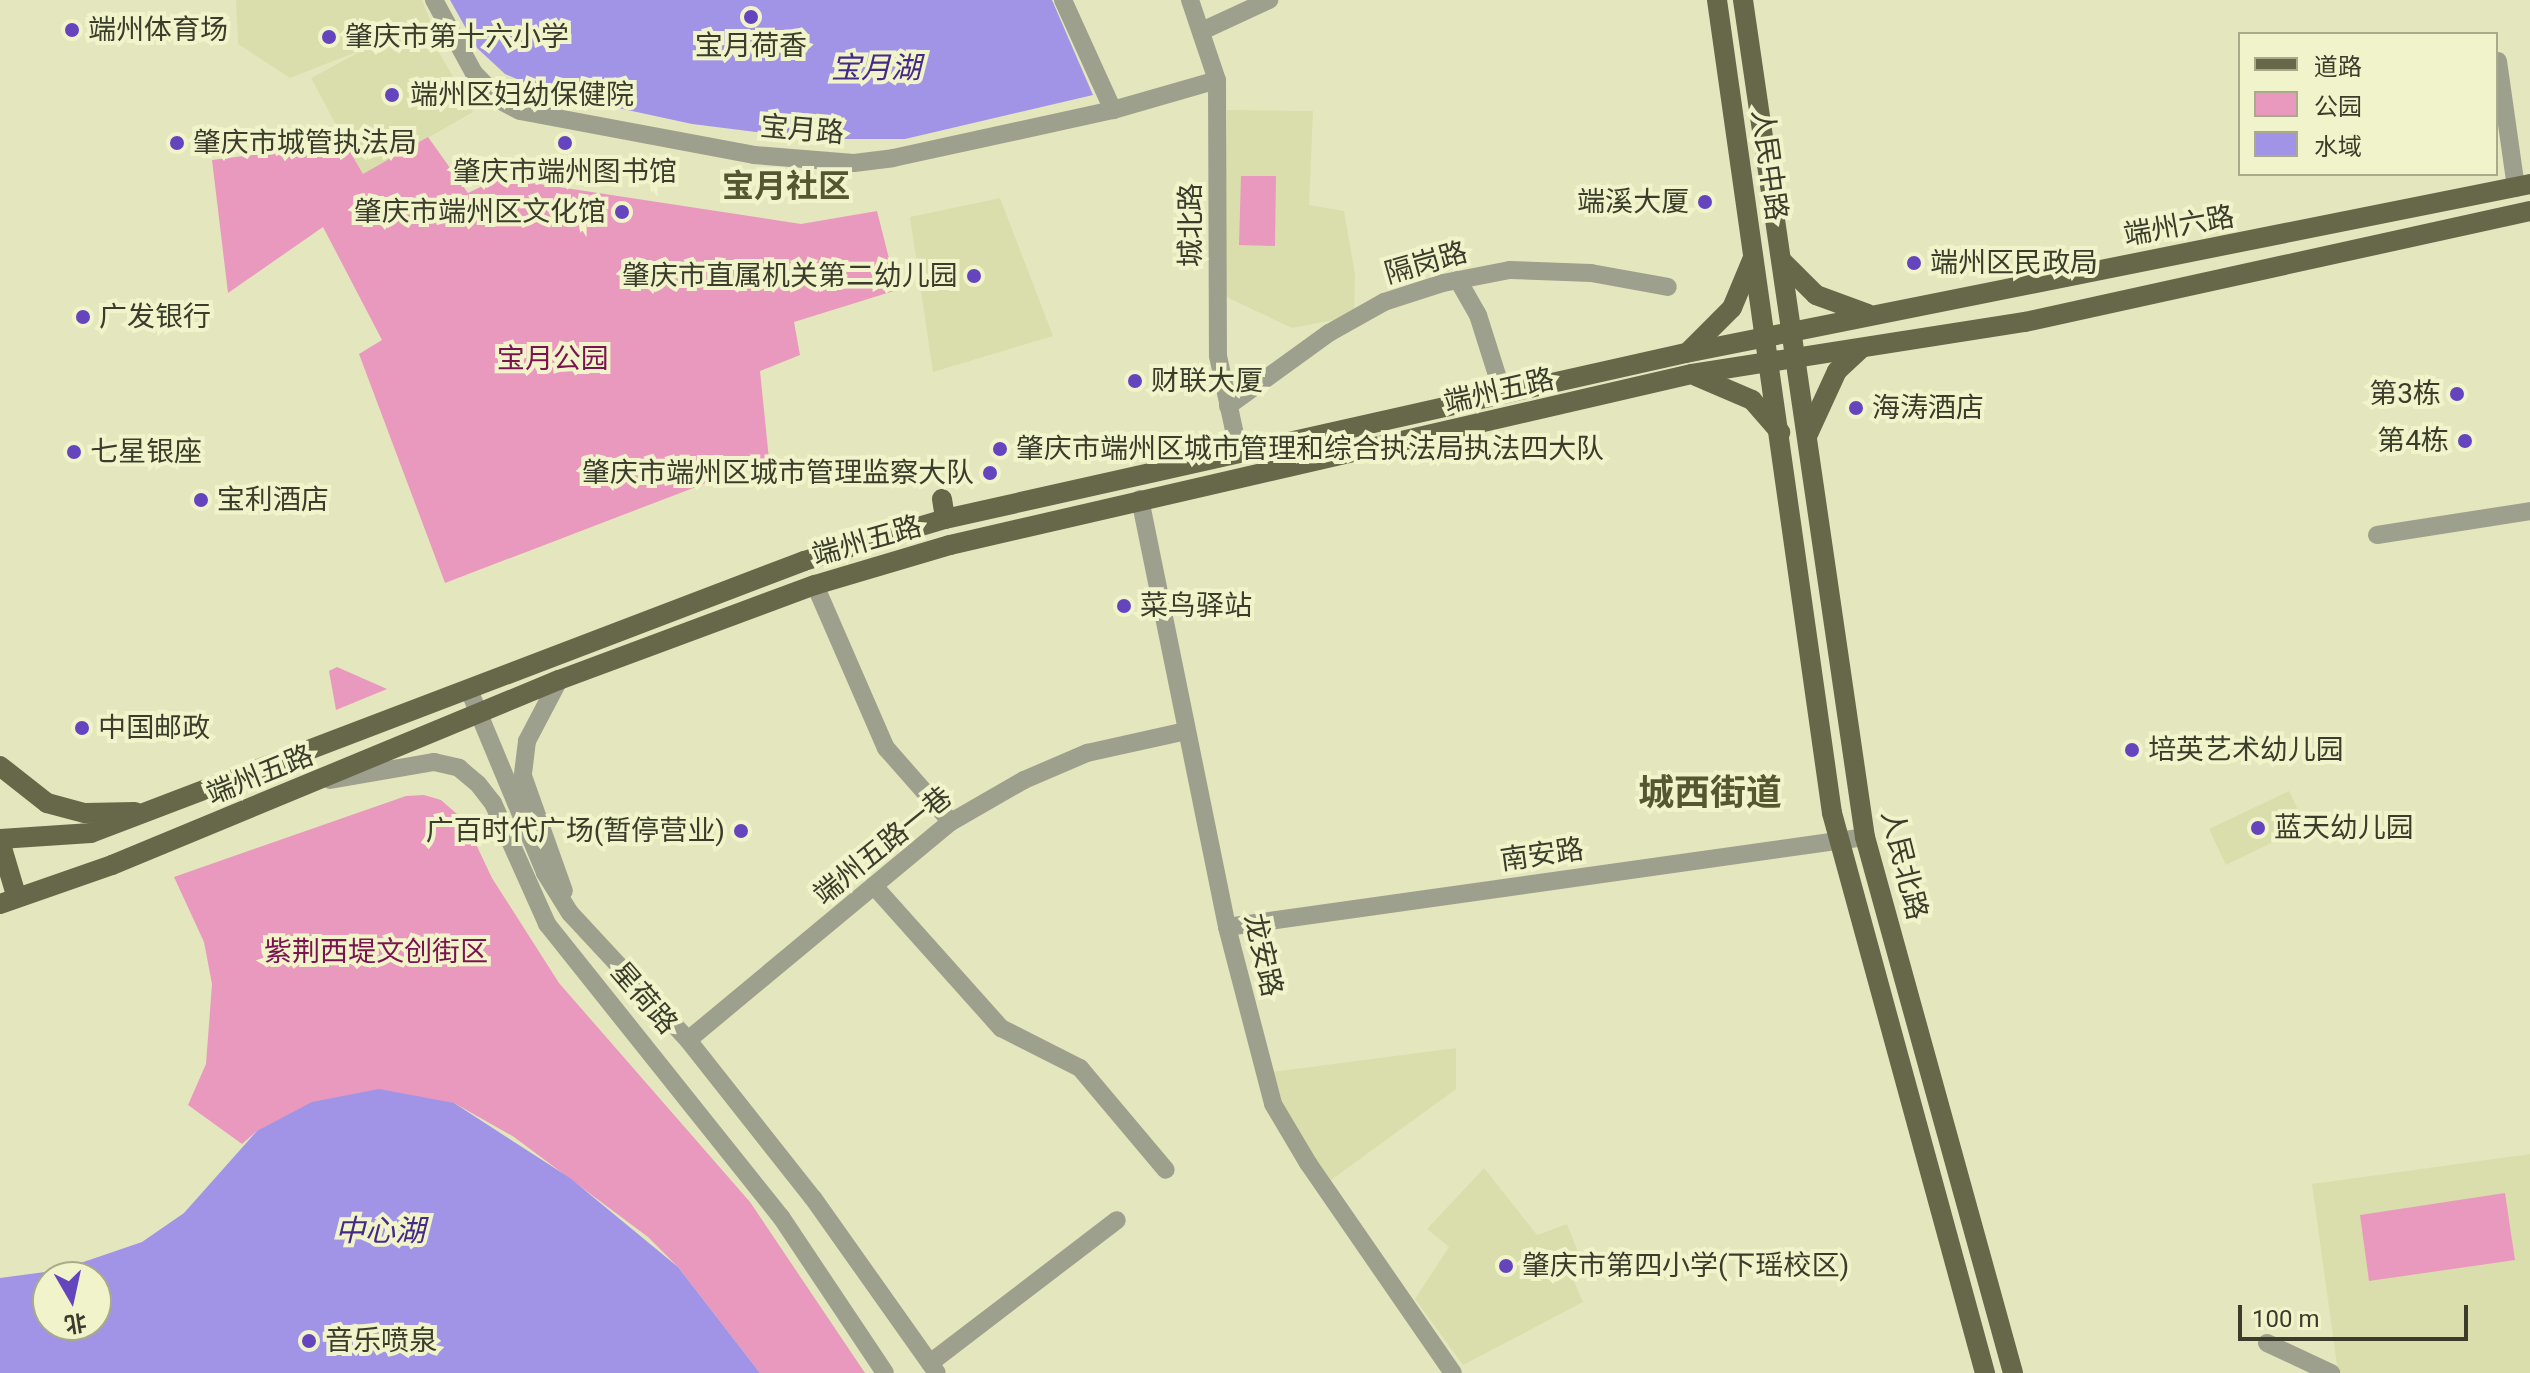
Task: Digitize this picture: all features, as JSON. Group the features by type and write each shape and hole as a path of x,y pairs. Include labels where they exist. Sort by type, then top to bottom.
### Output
{"main road":[{"name":"人民中路","path":"1717,0 1771,362"},
{"name":"人民中路","path":"1743,0 1795,359"},
{"name":"端州六路","path":"1767,337 2523,186"},
{"path":"1795,359 2025,322 2530,211"},
{"path":"1686,353 1732,308 1754,252"},
{"path":"1781,260 1816,295 1872,316"},
{"name":"端州五路","path":"0,840 91,833 151,812 943,509 1135,466 1239,453 1767,337"},
{"path":"1806,438 1837,371 1861,349"},
{"name":"端州五路","path":"8,899 112,865 319,782 559,680 815,585 1140,499 1692,374 1795,359"},
{"name":"人民北路","path":"1795,359 1865,837 2013,1373"},
{"name":"人民北路","path":"1771,362 1839,842 1985,1373"},
{"path":"1692,374 1752,400 1781,427 1803,415"},
{"path":"0,766 27,792 65,809 151,812"},
{"path":"0,840 8,899"},
{"path":"0,869 8,899"}],"street":[{"name":"宝月路","path":"434,0 474,73 501,101 520,111 754,155 854,163 893,158 1113,110 1217,80"},
{"path":"1063,0 1113,110"},
{"name":"城北路","path":"1190,0 1204,30 1217,80 1218,356 1239,453"},
{"path":"1204,30 1269,0"},
{"path":"2498,61 2523,186"},
{"name":"隔岗路","path":"1228,406 1329,333 1384,302 1458,280 1510,270 1591,273 1668,287"},
{"path":"1458,280 1478,315 1498,378"},
{"name":"龙安路","path":"1140,499 1227,927 1273,1104 1287,1132 1453,1373"},
{"path":"2377,535 2530,511"},
{"path":"815,585 886,748 951,822"},
{"path":"559,680 527,741 523,776 570,913"},
{"name":"星荷路","path":"469,690 545,873 570,913 688,1040 813,1198 933,1368"},
{"name":"端州五路一巷","path":"688,1040 951,822 1024,780 1087,753 1186,731"},
{"name":"星荷路","path":"319,782 434,762 459,768 478,784 493,803 547,924 781,1217 885,1373"},
{"name":"南安路","path":"1227,927 1865,837"},
{"path":"874,886 1001,1028 1080,1068 1166,1170"},
{"path":"933,1368 1117,1220"},
{"path":"2267,1343 2331,1373"}],"shaded area":[{"path":"236,0 422,0 434,30 428,33 473,112 363,175 311,78 369,47 290,78 238,44"},
{"path":"1227,110 1313,111 1309,205 1344,211 1355,275 1354,316 1292,328 1222,295"},
{"name":"肇庆市直属机关第二幼儿园","path":"1000,198 1053,336 933,372 910,217"},
{"name":"蓝天幼儿园","path":"2289,791 2306,826 2226,865 2209,829"},
{"path":"1456,1048 1456,1089 1331,1180 1286,1118 1272,1072"},
{"path":"2530,1154 2530,1373 2338,1373 2312,1184"},
{"name":"肇庆市第四小学(下瑶校区)","path":"1484,1168 1537,1235 1567,1224 1582,1262 1569,1270 1583,1302 1463,1365 1415,1299 1449,1247 1427,1229"}],"green space":[{"name":"宝月公园","path":"428,137 468,193 499,178 801,224 877,211 897,290 794,322 800,355 760,371 769,459 445,583 359,354 382,340 323,227 228,293 212,160 345,143 363,174"},
{"path":"1241,176 1276,176 1275,246 1239,245"},
{"path":"337,667 387,689 336,710 329,671"},
{"name":"紫荆西堤文创街区","path":"424,795 441,800 465,821 492,878 559,983 750,1202 865,1373 760,1373 678,1267 648,1237 514,1137 454,1103 257,1131 242,1144 188,1105 206,1064 212,984 204,942 174,877 406,796"},
{"path":"2505,1193 2515,1260 2369,1281 2360,1215"}],"water":[{"name":"宝月湖","path":"450,0 1052,0 1093,95 905,139 813,139 692,124 549,93 505,74 477,48"},
{"name":"中心湖","path":"379,1089 454,1103 570,1178 678,1267 760,1373 0,1373 0,1278 32,1274 32,1341 112,1341 112,1261 86,1261 142,1242 184,1213 257,1131 312,1102"}],"place":[{"name":"宝月荷香","path":"751,17"},
{"name":"端州体育场","path":"72,30"},
{"name":"肇庆市第十六小学","path":"329,37"},
{"name":"端州区妇幼保健院","path":"392,95"},
{"name":"肇庆市城管执法局","path":"177,143"},
{"name":"肇庆市端州图书馆","path":"565,143"},
{"name":"端溪大厦","path":"1705,202"},
{"name":"肇庆市端州区文化馆","path":"622,212"},
{"name":"端州区民政局","path":"1914,263"},
{"name":"肇庆市直属机关第二幼儿园","path":"974,276"},
{"name":"广发银行","path":"83,317"},
{"name":"财联大厦","path":"1135,381"},
{"name":"第3栋","path":"2457,394"},
{"name":"海涛酒店","path":"1856,408"},
{"name":"第4栋","path":"2465,441"},
{"name":"肇庆市端州区城市管理和综合执法局执法四大队","path":"1000,449"},
{"name":"七星银座","path":"74,452"},
{"name":"肇庆市端州区城市管理监察大队","path":"990,473"},
{"name":"宝利酒店","path":"201,500"},
{"name":"菜鸟驿站","path":"1124,606"},
{"name":"中国邮政","path":"82,728"},
{"name":"培英艺术幼儿园","path":"2132,750"},
{"name":"蓝天幼儿园","path":"2258,828"},
{"name":"广百时代广场(暂停营业)","path":"741,831"},
{"name":"肇庆市第四小学(下瑶校区)","path":"1506,1266"},
{"name":"音乐喷泉","path":"309,1341"}],"district":[{"name":"宝月社区","path":"786,186"},
{"name":"城西街道","path":"1710,794"}]}
